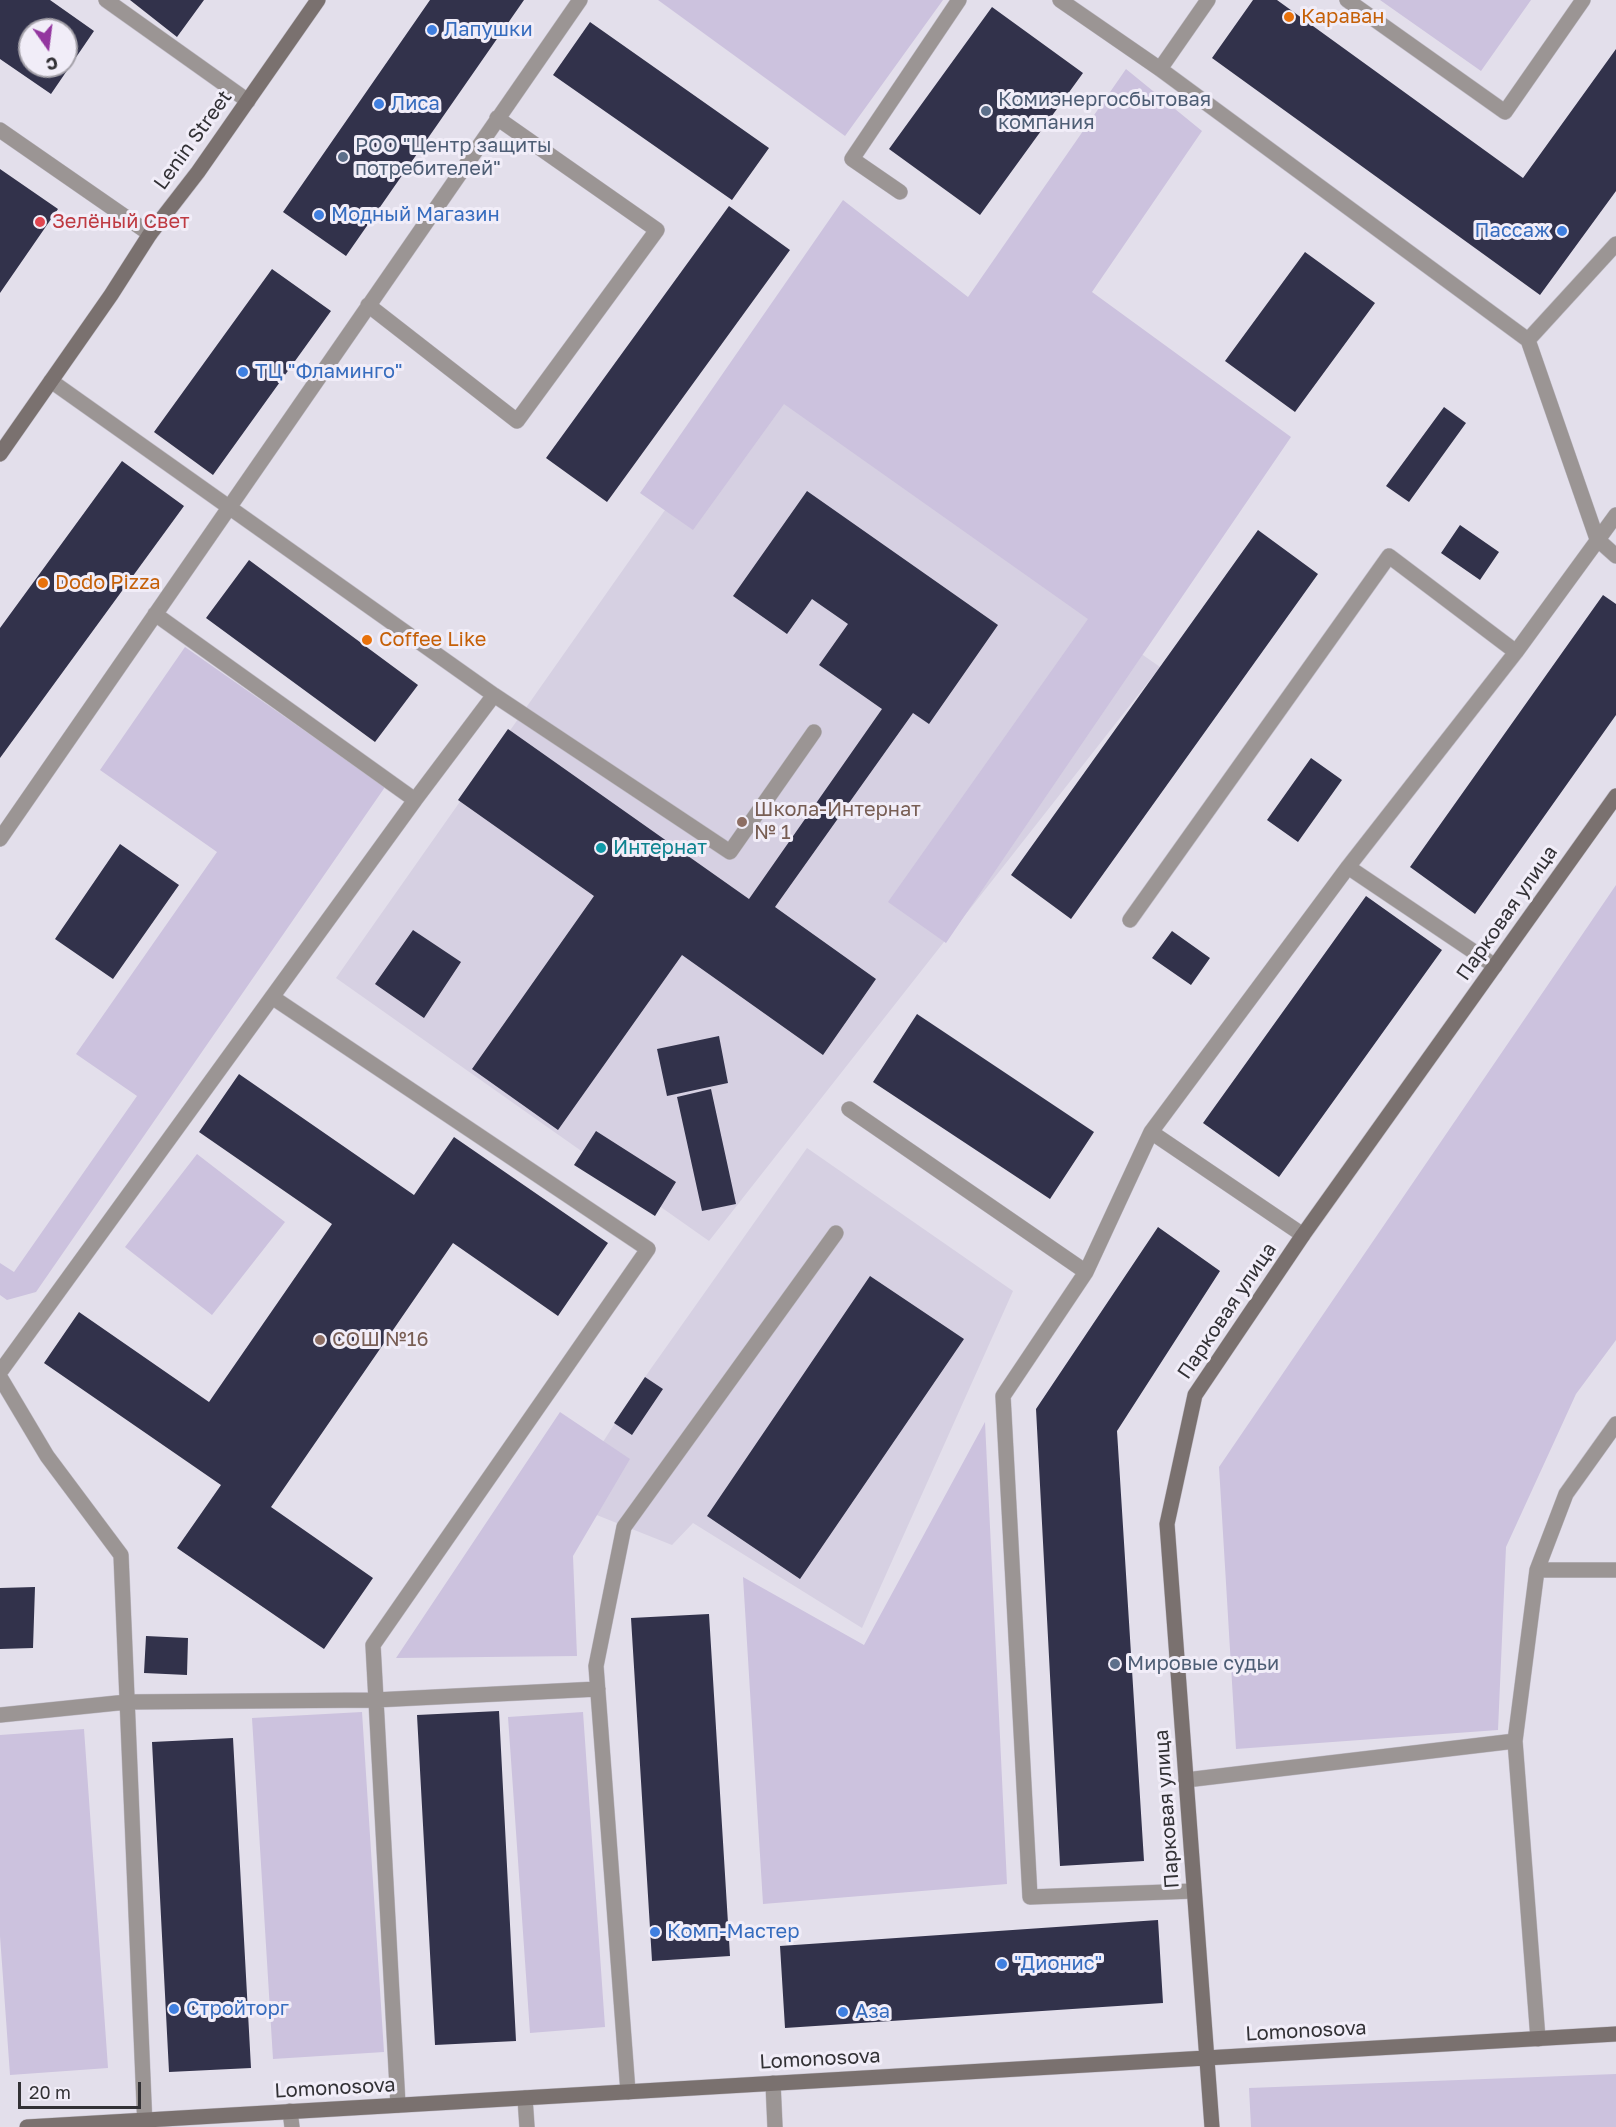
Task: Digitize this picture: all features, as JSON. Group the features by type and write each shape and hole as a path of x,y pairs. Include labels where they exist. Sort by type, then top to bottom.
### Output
{"main road":[{"name":"Lenin Street","path":"0,454 150,234 248,101 318,0"},
{"name":"Парковая улица","path":"1212,2127 1167,1524 1195,1395 1303,1235 1616,796"},
{"name":"Lomonosova","path":"27,2127 145,2123 290,2111 1616,2034"}],"street":[{"path":"106,0 248,101"},
{"path":"0,839 580,0"},
{"path":"900,192 852,159 959,0"},
{"path":"1060,0 1160,69 1528,340 1597,539 1616,556"},
{"path":"1160,69 1208,0"},
{"path":"1347,0 1504,112 1583,0"},
{"path":"368,305 517,421 657,230 497,118"},
{"path":"0,130 150,234"},
{"path":"1528,340 1616,244"},
{"path":"51,381 494,694 730,852 814,732"},
{"path":"1194,1891 1030,1897 1004,1396 1086,1272 1151,1132 1348,867 1516,652 1616,514"},
{"path":"1130,920 1389,556 1516,652"},
{"path":"155,614 415,800"},
{"path":"0,1372 494,694"},
{"path":"1348,867 1495,966"},
{"path":"272,997 648,1249 373,1645 398,2105"},
{"path":"849,1109 1086,1272"},
{"path":"1151,1132 1303,1235"},
{"path":"628,2092 596,1666 624,1527 836,1233"},
{"path":"0,1377 47,1456 122,1555 145,2123"},
{"path":"1538,2039 1515,1741 1537,1570 1566,1494 1616,1424"},
{"path":"1537,1570 1616,1570"},
{"path":"0,1715 127,1702 375,1700 598,1689"},
{"path":"1186,1780 1515,1741"},
{"path":"773,2083 775,2127"},
{"path":"525,2098 527,2127"},
{"path":"290,2111 292,2127"}],"shaded area":[{"path":"658,0 943,0 845,136"},
{"path":"1380,0 1531,0 1481,71"},
{"path":"1126,69 1202,131 1092,292 1291,437 946,943 888,902 1088,619 784,404 693,530 640,493 843,200 968,297"},
{"name":"Школа-Интернат № 1","path":"755,382 1160,667 709,1241 336,978"},
{"path":"185,647 385,787 36,1292 7,1300 0,1295 0,1263 14,1272 137,1096 76,1054 217,852 100,770"},
{"path":"1616,885 1616,1340 1576,1394 1506,1547 1498,1730 1236,1749 1219,1467"},
{"path":"807,1148 1013,1291 862,1628 693,1523 672,1545 564,1502 645,1377"},
{"path":"197,1154 285,1222 212,1315 125,1247"},
{"path":"560,1412 630,1459 573,1556 577,1656 396,1658"},
{"path":"985,1422 1007,1884 763,1904 743,1577 864,1645"},
{"path":"362,1712 384,2052 273,2059 252,1718"},
{"path":"583,1712 605,2027 530,2033 508,1717"},
{"path":"84,1729 108,2068 10,2075 0,1936 0,1735"},
{"path":"1616,2074 1616,2127 1251,2127 1249,2088"}],"building":[{"path":"0,0 50,0 76,18 18,18 18,71 0,59"},
{"path":"130,0 204,0 177,37"},
{"path":"430,0 524,0 346,256 283,212"},
{"path":"1253,0 1277,0 1523,178 1616,49 1616,191 1540,295 1212,58"},
{"name":"Комиэнергосбытовая компания","path":"992,7 1083,73 980,215 889,149"},
{"path":"78,20 94,31 78,54"},
{"path":"590,22 769,148 732,200 553,75"},
{"path":"28,78 62,78 51,94"},
{"path":"0,169 58,209 0,293"},
{"path":"729,206 790,250 607,502 546,458"},
{"path":"1305,252 1375,303 1295,412 1225,361"},
{"name":"ТЦ \"Фламинго\"","path":"272,269 331,311 213,475 154,432"},
{"path":"1444,407 1466,423 1409,502 1386,486"},
{"path":"122,461 184,506 0,758 0,628"},
{"name":"Интернат","path":"807,491 998,625 929,724 913,713 775,907 876,979 823,1055 682,955 558,1130 472,1069 594,896 458,800 508,729 749,899 882,709 819,665 848,624 812,599 787,634 733,596"},
{"path":"1460,525 1499,552 1480,580 1441,553"},
{"path":"1258,530 1318,574 1071,919 1011,875"},
{"path":"249,560 418,685 375,742 206,618"},
{"path":"1603,595 1616,604 1616,715 1475,914 1410,867"},
{"path":"1311,758 1342,780 1298,842 1267,820"},
{"path":"120,844 179,885 113,979 55,939"},
{"path":"1366,896 1442,950 1279,1177 1203,1123"},
{"path":"413,930 461,962 424,1018 375,984"},
{"path":"1172,931 1210,958 1191,985 1152,958"},
{"path":"917,1014 1094,1132 1050,1199 873,1082"},
{"path":"719,1036 728,1083 667,1096 657,1049"},
{"name":"СОШ №16","path":"239,1074 414,1195 454,1137 608,1243 558,1316 453,1243 271,1507 373,1578 324,1649 177,1548 221,1485 44,1363 79,1312 209,1402 332,1224 199,1132"},
{"path":"711,1089 736,1204 702,1211 677,1097"},
{"path":"596,1131 676,1182 655,1216 574,1165"},
{"path":"1158,1227 1220,1271 1117,1431 1144,1861 1060,1866 1036,1409"},
{"path":"870,1276 964,1339 800,1579 707,1516"},
{"path":"645,1377 663,1389 632,1435 614,1423"},
{"path":"35,1587 33,1648 0,1649 0,1588"},
{"path":"709,1614 730,1956 652,1961 631,1618"},
{"path":"146,1636 188,1638 187,1675 144,1673"},
{"path":"499,1711 516,2041 435,2045 417,1715"},
{"path":"233,1738 251,2068 169,2072 152,1742"},
{"path":"1158,1920 1163,2003 785,2028 780,1946"}],"place":[{"name":"Караван","path":"1289,17"},
{"name":"Лапушки","path":"432,30"},
{"name":"Лиса","path":"379,104"},
{"name":"Комиэнергосбытовая компания","path":"986,111"},
{"name":"РОО \"Центр защиты потребителей\"","path":"343,157"},
{"name":"Модный Магазин","path":"319,215"},
{"name":"Зелёный Свет","path":"40,222"},
{"name":"Пассаж","path":"1562,231"},
{"name":"ТЦ \"Фламинго\"","path":"243,372"},
{"name":"Dodo Pizza","path":"43,583"},
{"name":"Coffee Like","path":"367,640"},
{"name":"Школа-Интернат № 1","path":"742,822"},
{"name":"Интернат","path":"601,848"},
{"name":"СОШ №16","path":"320,1340"},
{"name":"Мировые судьи","path":"1115,1664"},
{"name":"Комп-Мастер","path":"655,1932"},
{"name":"\"Дионис\"","path":"1002,1964"},
{"name":"Стройторг","path":"174,2009"},
{"name":"Аза","path":"843,2012"}]}
